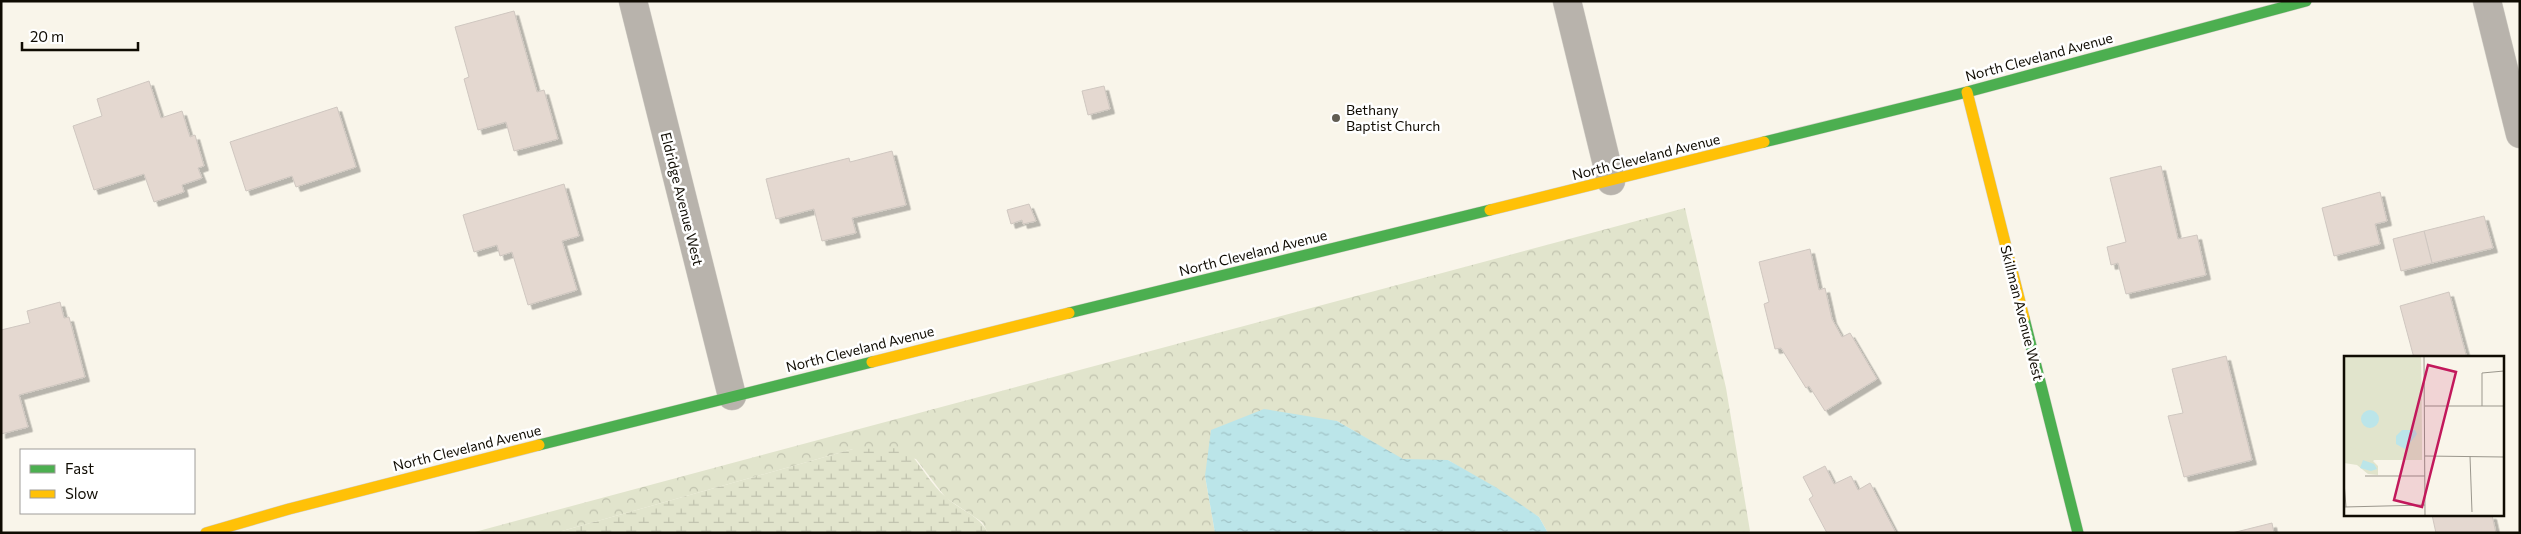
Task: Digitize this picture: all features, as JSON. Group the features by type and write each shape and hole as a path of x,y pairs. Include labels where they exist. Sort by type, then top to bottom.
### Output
{"main road":[{"name":"North Cleveland Avenue","path":"206,533 288,509 732,396 1967,92 2306,1"},
{"name":"Skillman Avenue West","path":"1967,92 2078,533"}],"street":[{"name":"Eldridge Avenue West","path":"633,1 732,396"},
{"path":"1567,1 1611,181"},
{"path":"2487,1 2520,134"}],"green space":[{"path":"1685,208 1726,388 1750,531 1747,533 1548,533 1539,517 1448,460 1403,460 1337,421 1205,476 1215,533 988,533 982,522 946,498 916,459 853,449 555,533 471,533"},
{"path":"904,448 916,460 941,493 975,517 988,533 555,533 853,449"}],"water":[{"path":"1264,409 1337,421 1403,459 1448,460 1497,488 1539,517 1548,533 1215,533 1205,476 1211,430"}],"building":[{"path":"514,11 537,92 544,90 558,139 514,151 506,122 478,130 464,79 469,77 455,27"},
{"path":"149,81 161,118 182,111 190,137 195,135 204,166 198,168 202,178 182,185 184,192 154,202 144,174 94,190 73,126 102,116 97,99"},
{"path":"1104,86 1110,109 1088,115 1082,91"},
{"path":"337,107 356,167 296,187 292,176 246,191 230,142"},
{"path":"892,151 906,205 852,218 856,233 822,241 814,209 776,219 766,179 849,158 850,162"},
{"path":"2161,166 2178,239 2197,235 2206,275 2126,294 2118,263 2111,265 2107,247 2126,242 2110,178"},
{"path":"564,184 579,236 562,241 577,290 528,305 512,252 500,256 497,245 474,252 463,215"},
{"path":"2380,192 2387,221 2375,224 2380,244 2334,256 2322,208"},
{"path":"1029,204 1036,221 1023,224 1022,220 1011,224 1007,210"},
{"path":"2484,216 2493,248 2432,263 2424,231"},
{"path":"2424,231 2432,263 2401,271 2393,239"},
{"path":"1810,249 1819,290 1825,288 1832,319 1842,337 1850,333 1877,379 1825,411 1809,386 1806,388 1781,348 1775,349 1764,304 1769,302 1759,262"},
{"path":"2449,292 2466,356 2413,356 2400,306"},
{"path":"60,302 64,318 69,317 85,377 19,395 28,427 1,434 1,330 30,323 27,311"},
{"path":"2226,356 2252,460 2184,477 2168,416 2183,413 2172,369"},
{"path":"1825,466 1834,484 1851,476 1858,490 1870,483 1896,533 1827,533 1809,499 1813,496 1803,477"},
{"path":"2432,516 2492,516 2496,533 2436,533"},
{"path":"2272,523 2274,533 2232,533"}],"traffic: fast":[{"path":"1764,142 1967,92 2306,1"},
{"path":"1069,313 1490,210"},
{"path":"2024,318 2078,533"},
{"path":"539,445 872,362"}],"traffic: slow":[{"path":"1967,92 2024,318"},
{"path":"1490,210 1764,142"},
{"path":"872,362 1069,313"},
{"path":"206,533 289,509 539,445"}],"place":[{"name":"Bethany Baptist Church","path":"1336,118"}]}
